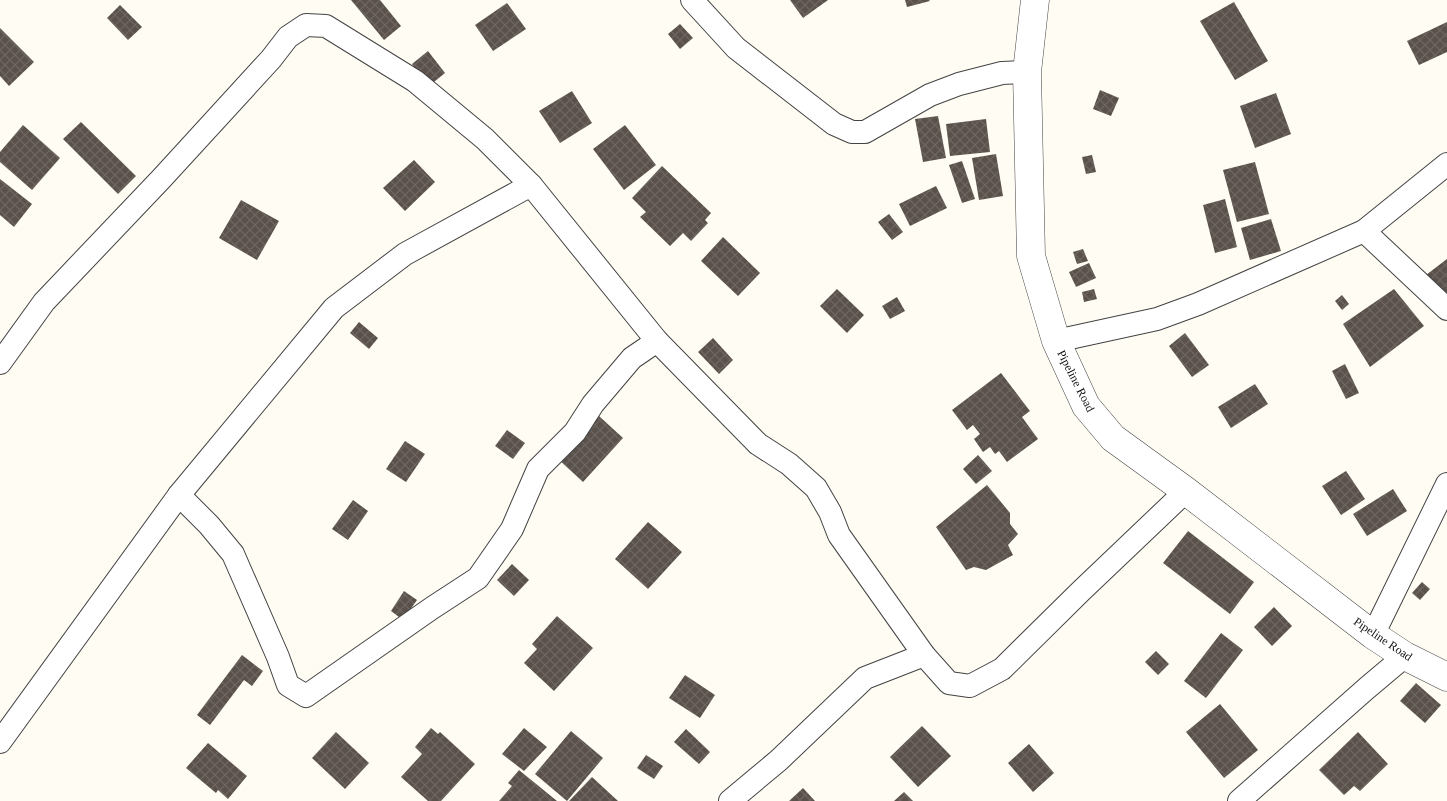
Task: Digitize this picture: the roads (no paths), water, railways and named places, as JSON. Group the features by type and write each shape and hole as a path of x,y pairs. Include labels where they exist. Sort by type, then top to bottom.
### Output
{"street":[{"path":"692,0 736,48 834,124 852,132 865,132 930,95 959,84 1002,73 1027,72"},
{"name":"Pipeline Road","path":"1035,0 1027,72 1031,256 1056,341 1086,406 1112,438 1186,491 1373,635 1405,656 1447,677"},
{"path":"0,363 44,302 169,171 272,59 288,38 306,25 326,26 415,81 485,139 531,185 657,341 758,444 789,464 816,488 830,512 839,535 924,655 949,683 970,686 1002,669 1081,590 1186,491"},
{"path":"1056,341 1157,319 1198,304 1364,231 1447,164"},
{"path":"0,742 179,495 334,308 405,254 531,185"},
{"path":"1364,231 1447,309"},
{"path":"179,495 209,525 233,554 278,657 288,686 306,696 478,578 512,529 538,469 575,432 593,404 632,358 657,341"},
{"path":"1373,635 1447,484"},
{"path":"730,801 779,760 865,678 924,655"},
{"path":"1239,801 1405,656"}]}
